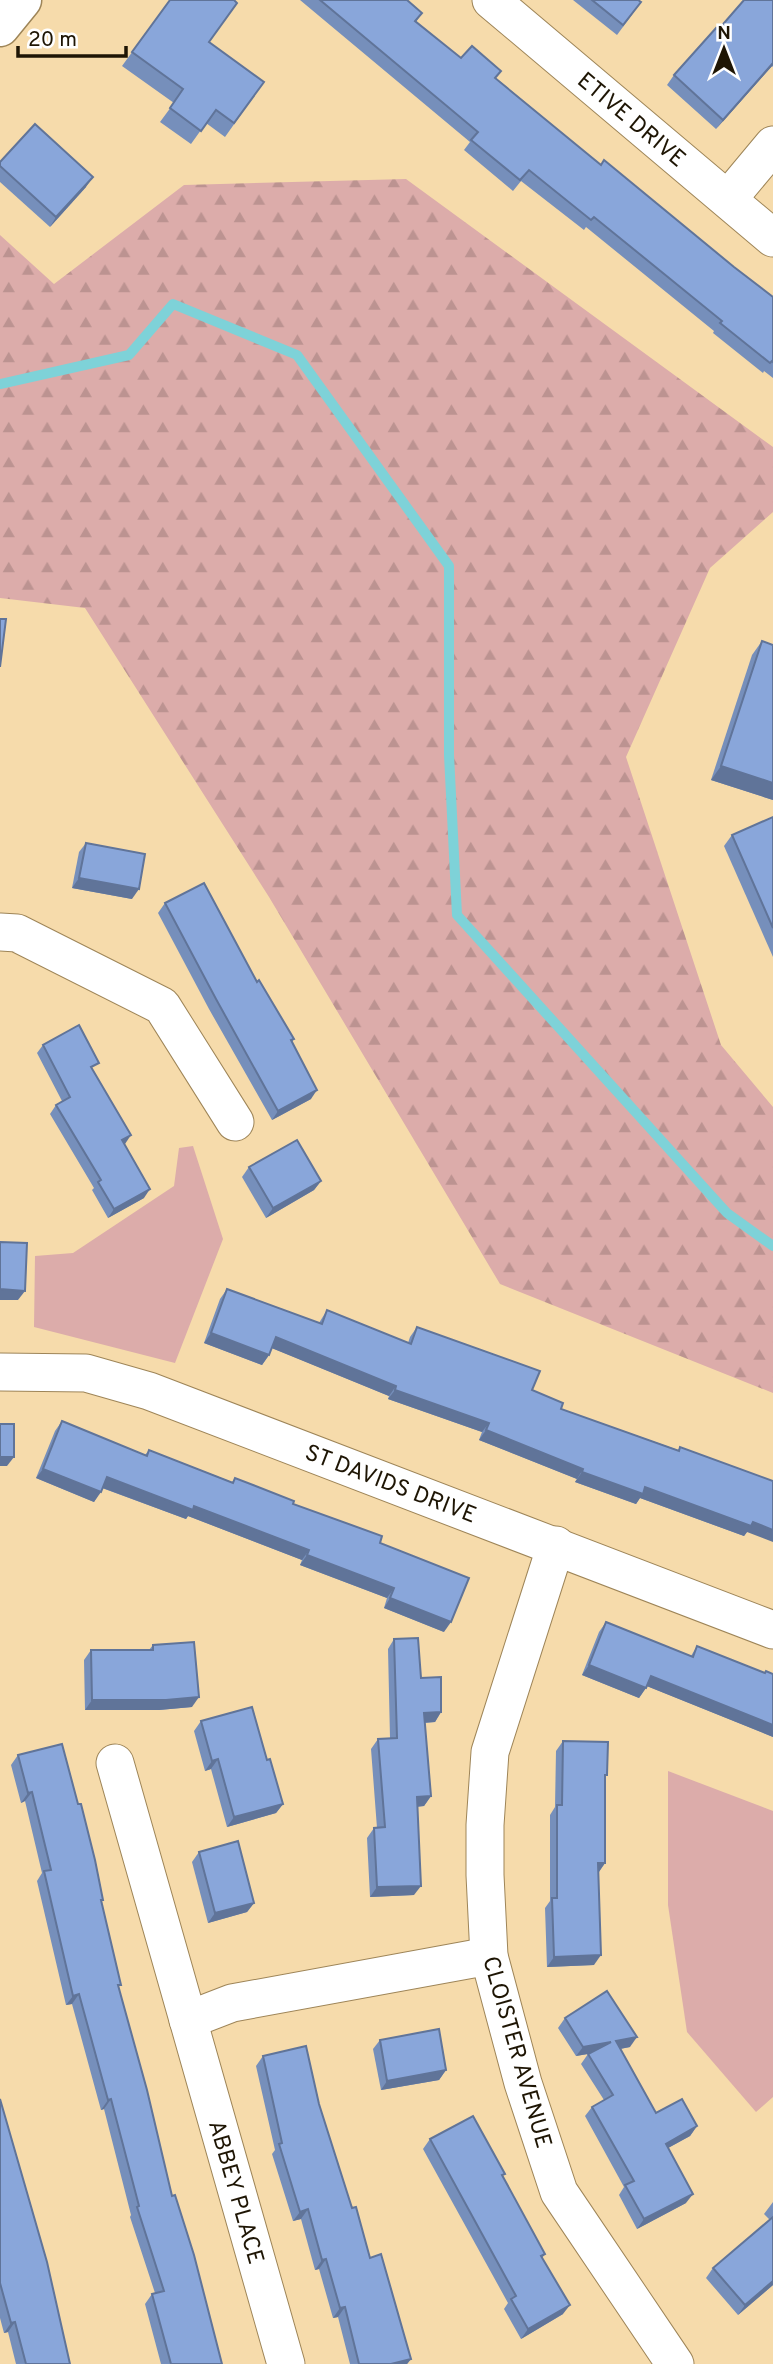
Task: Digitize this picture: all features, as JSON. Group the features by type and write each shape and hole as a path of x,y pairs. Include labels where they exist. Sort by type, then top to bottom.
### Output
{"main road":[{"path":"0,27 22,0"}],"street":[{"name":"ETIVE DRIVE","path":"491,0 773,238"},
{"path":"728,199 773,145"},
{"path":"0,932 17,933 162,1006 235,1122"},
{"name":"ST DAVIDS DRIVE","path":"0,1372 86,1373 149,1391 773,1630"},
{"name":"CLOISTER AVENUE","path":"556,1545 490,1752 485,1825 489,1956 523,2083 559,2192 675,2364"},
{"name":"ABBEY PLACE","path":"115,1763 286,2364"},
{"path":"188,2020 232,2003 489,1956"}],"green space":[{"path":"406,179 773,447 773,512 710,568 626,757 721,1045 773,1107 773,1393 500,1284 269,897 85,608 0,598 0,235 54,284 184,185"},
{"path":"193,1146 223,1239 175,1363 34,1327 35,1256 73,1253 174,1186 179,1148"},
{"path":"668,1771 773,1811 773,2097 756,2112 687,2032 668,1905"}],"building":[{"path":"170,0 234,0 237,3 209,42 264,82 234,123 216,110 201,131 170,108 183,89 132,52"},
{"path":"320,0 407,0 422,13 415,21 461,58 472,46 501,71 495,78 601,165 604,160 773,297 773,362 770,363 720,323 722,321 594,217 591,220 529,170 520,180 471,140 478,132"},
{"path":"592,0 638,0 641,2 623,25"},
{"path":"744,0 773,0 773,63 723,120 674,75"},
{"path":"35,124 93,177 56,217 0,166 0,162"},
{"path":"0,619 6,619 0,667"},
{"path":"762,641 773,645 773,783 721,766"},
{"path":"773,817 773,928 732,835"},
{"path":"86,843 145,854 139,889 79,878"},
{"path":"204,883 257,982 259,980 294,1039 291,1040 317,1090 278,1111 165,903"},
{"path":"79,1025 99,1063 91,1067 131,1135 122,1140 150,1189 114,1209 98,1182 101,1180 56,1105 70,1097 43,1045"},
{"path":"297,1140 321,1181 273,1208 249,1167"},
{"path":"0,1242 27,1243 25,1291 0,1289"},
{"path":"227,1289 322,1324 327,1310 411,1344 417,1327 540,1371 532,1390 563,1403 561,1409 679,1451 680,1447 773,1481 773,1530 753,1522 751,1526 645,1487 643,1494 582,1472 583,1469 486,1430 489,1423 395,1390 396,1386 276,1337 269,1355 211,1333"},
{"path":"62,1421 147,1456 149,1450 233,1483 235,1478 294,1501 293,1504 382,1536 380,1543 469,1578 451,1622 390,1598 394,1588 307,1555 309,1550 194,1506 193,1510 107,1477 101,1492 43,1469"},
{"path":"0,1424 14,1424 14,1457 0,1457"},
{"path":"606,1622 693,1657 697,1646 773,1674 773,1725 651,1676 646,1688 589,1665"},
{"path":"418,1638 421,1678 441,1677 441,1712 424,1713 431,1796 417,1797 421,1886 377,1887 374,1828 385,1827 378,1739 397,1738 394,1639"},
{"path":"194,1642 199,1697 92,1700 91,1650 153,1650 153,1645"},
{"path":"252,1707 283,1804 234,1817 218,1759 212,1761 201,1721"},
{"path":"563,1741 608,1742 605,1775 605,1863 598,1863 601,1955 554,1957 552,1898 557,1898 557,1805 562,1805"},
{"path":"62,1744 95,1860 101,1900 121,1985 118,1985 172,2196 175,2195 194,2255 222,2364 171,2364 152,2294 164,2291 137,2207 139,2206 111,2099 108,2100 79,1994 73,1996 44,1871 51,1870 32,1792 28,1793 18,1755"},
{"path":"238,1841 254,1903 215,1913 199,1852"},
{"path":"607,1991 637,2037 616,2041 656,2113 682,2099 697,2126 666,2144 693,2194 644,2219 625,2185 634,2181 592,2107 613,2095 588,2054 611,2042 583,2047 565,2018"},
{"path":"439,2029 446,2070 387,2081 380,2040"},
{"path":"306,2046 319,2104 352,2208 356,2207 370,2258 381,2254 411,2359 391,2364 359,2364 345,2307 340,2308 326,2259 322,2260 308,2209 300,2212 279,2144 282,2143 263,2056"},
{"path":"0,2099 47,2262 70,2364 26,2364 15,2322 11,2323 0,2283"},
{"path":"473,2116 545,2254 541,2256 570,2305 528,2329 511,2299 516,2296 430,2139"},
{"path":"773,2217 773,2281 745,2305 713,2268"}],"waterway":[{"path":"0,384 129,355 173,304 297,355 449,566 449,755 457,915 727,1213 773,1246"}]}
